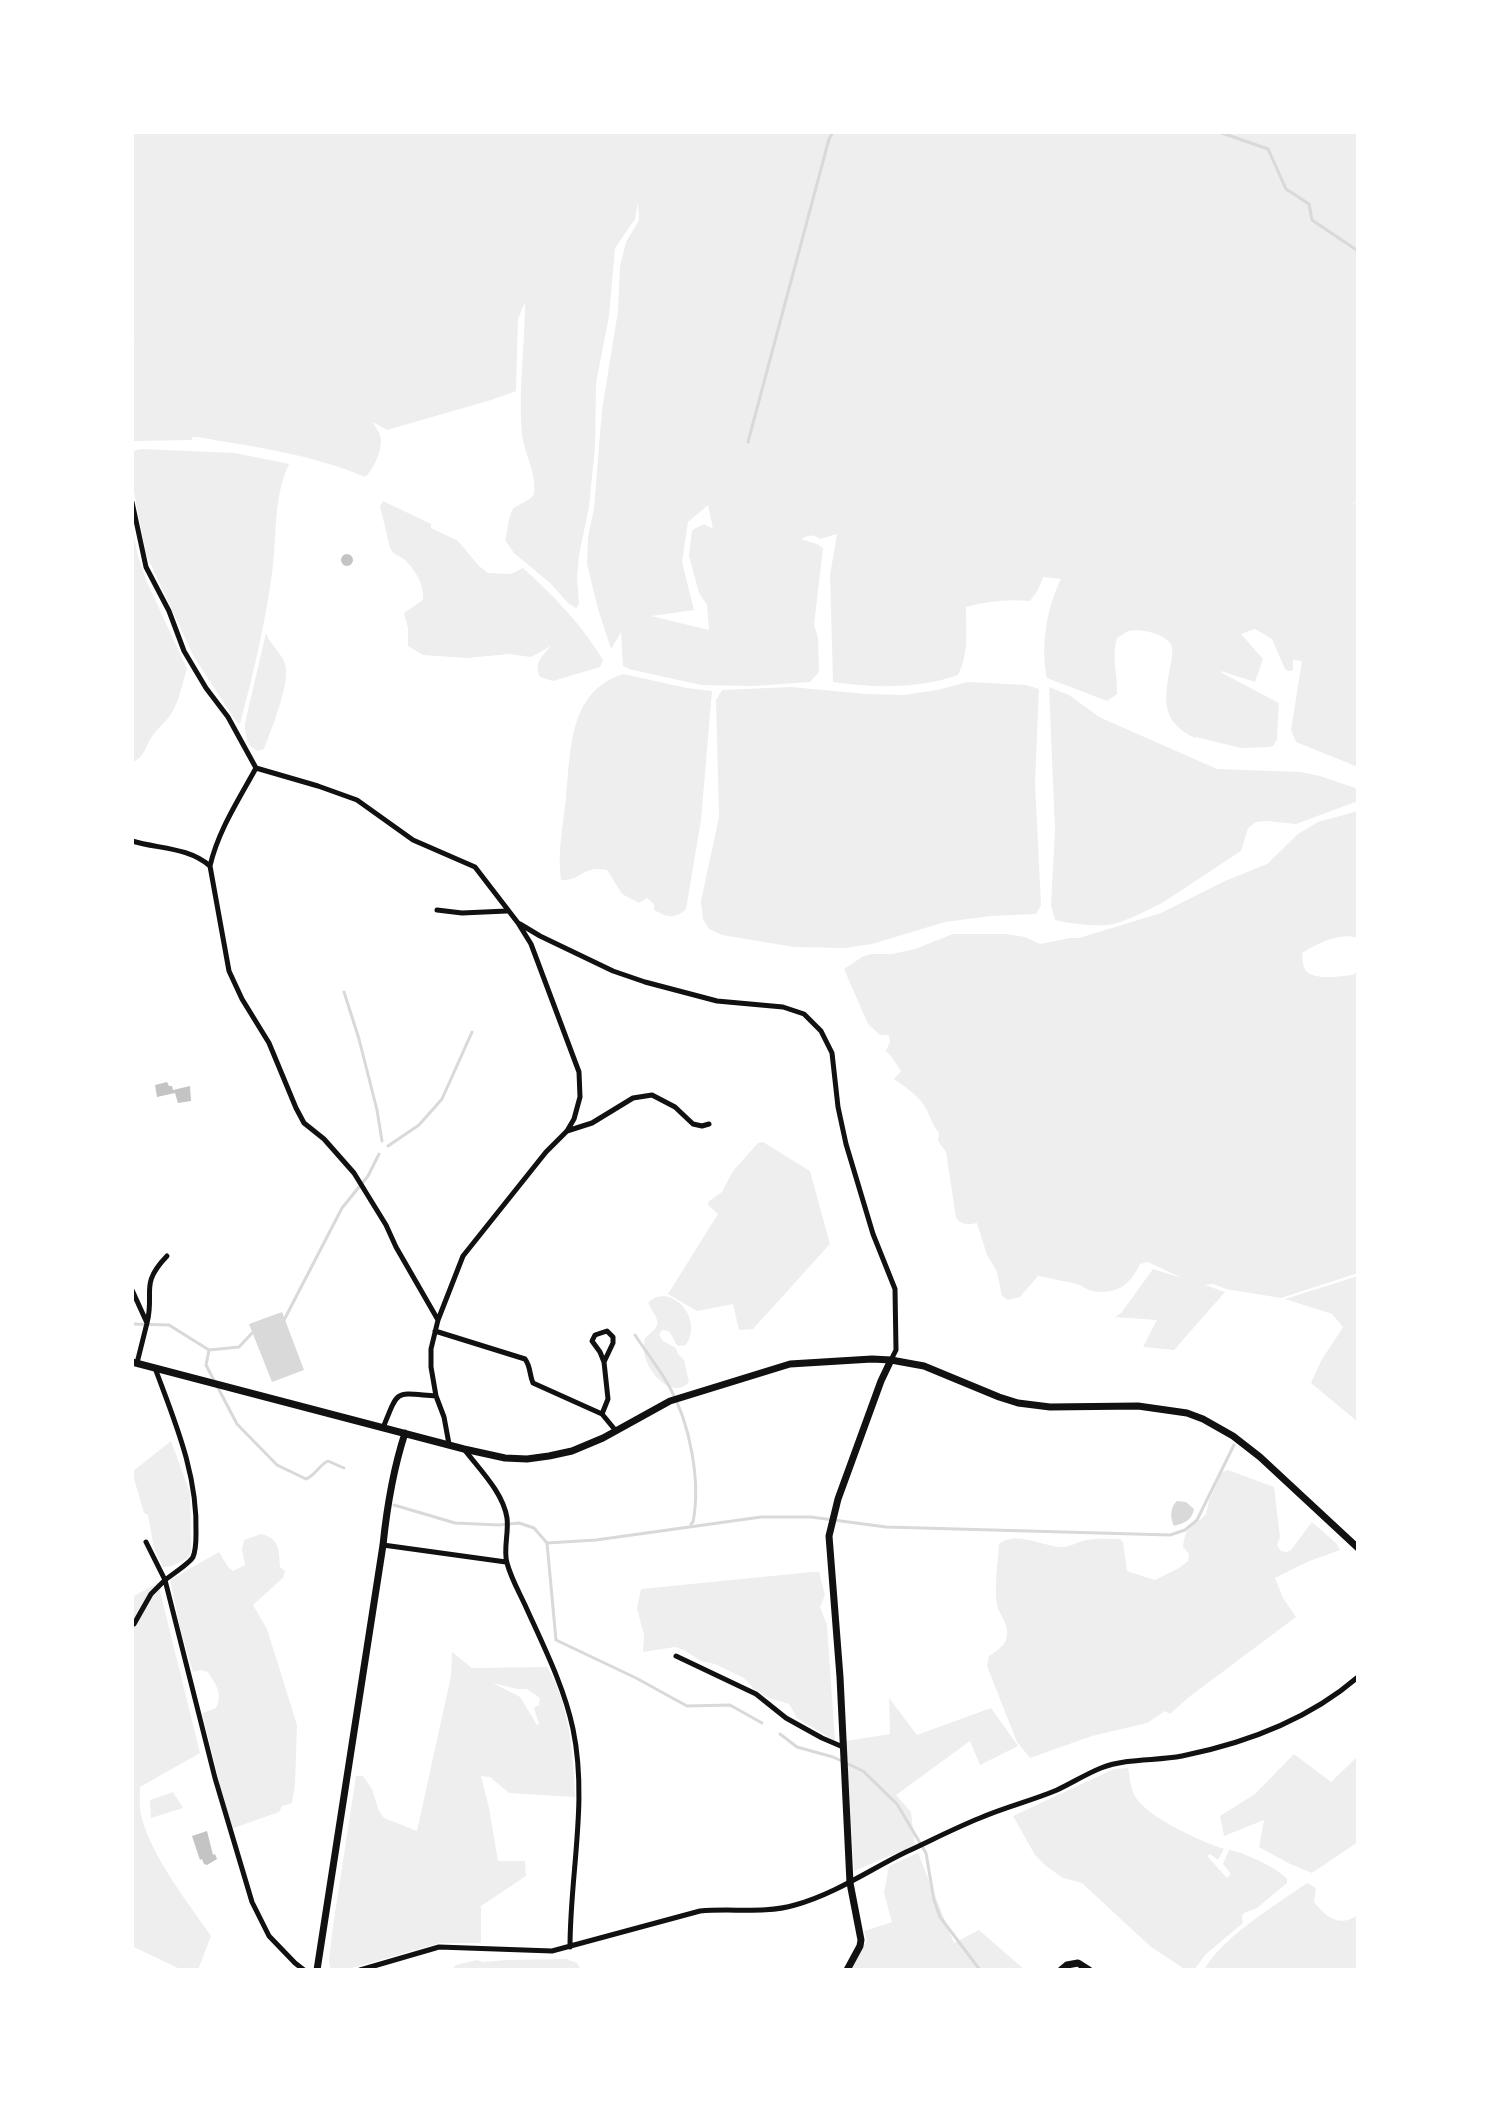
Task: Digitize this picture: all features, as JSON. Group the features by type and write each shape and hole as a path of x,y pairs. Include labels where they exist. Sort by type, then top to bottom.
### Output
{"street":[{"path":"132,502 146,567 169,611 184,651 228,717 256,768 318,786 357,801 413,840 475,867 518,923 531,944 579,1072 580,1097 574,1119 567,1131 546,1152 463,1256 438,1320 431,1349 430,1367 449,1444"},
{"path":"256,768 222,832 210,866 229,970 242,999 269,1043 304,1122 324,1139 354,1173 386,1225 396,1248 438,1320"},
{"path":"132,841 152,847 189,852 201,857 210,866"},
{"path":"437,910 462,913 507,911"},
{"path":"518,923 613,971 645,982 717,1001 783,1007 804,1014 821,1031 832,1053 838,1107 846,1144 873,1234 895,1289 896,1350 881,1381 841,1489 829,1536 850,1883 861,1940 847,1970"},
{"path":"531,944 540,936"},
{"path":"567,1131 592,1123 633,1098 652,1095 675,1107 693,1124 702,1126 709,1124"},
{"path":"167,1256 151,1276 148,1293 149,1314 135,1363 464,1449 505,1458 527,1460 572,1451 616,1431 669,1401 790,1364 891,1360 924,1366 1017,1403 1050,1407 1138,1406 1187,1413 1203,1419 1233,1436 1260,1458 1358,1548"},
{"path":"132,1290 147,1323"},
{"path":"435,1331 525,1359 530,1366 533,1383 602,1414 616,1431"},
{"path":"602,1414 608,1399 604,1362 592,1341 595,1335 607,1331 613,1337 604,1362"},
{"path":"132,1625 151,1594 193,1557 196,1545 193,1490 184,1445 155,1368"},
{"path":"383,1428 394,1398 402,1394 436,1396"},
{"path":"317,1970 387,1507 394,1466 405,1433"},
{"path":"464,1449 495,1490 506,1510 506,1562 555,1672 572,1727 578,1762 579,1819 570,1912 570,1947"},
{"path":"146,1542 165,1580 215,1778 252,1902 269,1935 304,1970"},
{"path":"383,1545 506,1562"},
{"path":"676,1656 747,1689 786,1718 843,1747"},
{"path":"360,1970 439,1947 552,1951 700,1911 769,1910 796,1905 850,1883 902,1854 980,1818 1057,1790 1103,1767 1180,1756 1233,1744 1282,1726 1318,1707 1358,1677"},
{"path":"1061,1970 1067,1965 1078,1963 1089,1970"}],"shaded area":[{"path":"132,132 1358,132 1358,499 1351,505 1358,501 1358,767 1296,742 1291,730 1302,661 1293,660 1293,670 1285,669 1272,639 1255,629 1241,634 1263,659 1255,682 1221,671 1279,703 1277,739 1273,746 1269,747 1241,748 1195,738 1176,725 1166,700 1172,648 1164,638 1146,631 1134,630 1117,638 1115,660 1117,694 1107,701 1047,678 1044,653 1046,627 1061,579 1043,577 1030,601 998,601 966,607 965,651 958,675 928,683 896,686 833,682 830,575 837,534 820,539 811,536 801,539 823,548 814,625 818,637 819,672 810,682 753,686 701,685 623,666 621,632 611,649 587,564 602,410 618,311 620,266 626,242 639,220 638,202 635,219 615,248 609,316 596,383 595,446 589,507 579,555 577,578 579,604 576,608 514,553 505,540 513,509 531,498 534,493 534,478 523,441 521,418 525,302 518,319 516,391 387,430 373,422 380,435 381,446 375,464 365,477 303,457 197,437 192,437 192,440 132,441 132,339 135,341 132,337","holes":["708,505 713,529 704,524 692,530 689,556 699,593 707,605 709,630 651,616 694,610 682,562 688,522"]},
{"path":"142,449 235,453 289,464 280,490 266,612 240,724 237,723 194,657 146,554 132,482 132,451"},
{"path":"383,501 431,524 431,528 458,541 488,573 511,574 523,568 577,623 603,660 600,667 553,681 540,677 538,672 538,663 551,646 531,657 509,654 467,658 423,655 408,646 408,628 404,613 423,600 422,589 413,569 390,548 380,506"},
{"path":"132,529 146,580 187,669 172,712 153,735 142,755 132,762"},
{"path":"266,633 283,660 286,672 283,694 275,719 264,749 258,751 249,743 245,723"},
{"path":"623,674 712,691 701,820 686,909 674,916 667,916 654,910 654,904 647,898 639,903 622,894 607,870 587,871 574,878 561,880 561,839 569,761 576,725 582,708 592,694 605,683"},
{"path":"968,682 1026,685 1039,689 1035,783 1041,905 1036,914 991,916 945,922 872,944 844,948 794,947 722,935 709,929 703,919 701,901 719,817 716,700 722,690 791,687 904,695"},
{"path":"1049,687 1069,695 1099,717 1217,769 1301,772 1320,776 1358,789 1358,801 1296,824 1256,822 1248,828 1241,851 1162,903 1128,919 1108,925 1055,920 1051,905 1055,831"},
{"path":"1358,811 1358,938 1337,937 1302,953 1304,967 1312,975 1326,977 1353,975 1358,970 1358,1273 1281,1298 1226,1289 1213,1284 1205,1285 1225,1292 1174,1350 1143,1347 1157,1320 1115,1317 1122,1312 1153,1269 1182,1278 1148,1262 1140,1264 1132,1278 1116,1290 1092,1291 1080,1285 1038,1276 1020,1297 1008,1300 1002,1296 997,1272 987,1255 977,1223 966,1224 956,1218 946,1152 938,1141 939,1133 920,1100 894,1079 901,1071 886,1051 890,1042 889,1035 880,1035 868,1024 844,969 871,954 892,954 915,949 953,934 1007,934 1025,937 1040,944 1079,938 1161,913 1225,881 1267,864 1298,834 1318,822"},
{"path":"763,1142 810,1171 830,1244 753,1329 739,1330 733,1304 697,1311 668,1294 718,1214 708,1205 708,1202 722,1192 733,1171 758,1143"},
{"path":"1358,1276 1358,1422 1311,1383 1321,1361 1343,1327 1332,1314 1285,1299"},
{"path":"664,1296 679,1302 691,1322 690,1338 686,1345 678,1346 670,1333 665,1330 662,1330 659,1335 663,1341 676,1348 684,1360 689,1382 682,1387 668,1386 661,1381 649,1367 644,1352 645,1338 657,1325 648,1302 656,1297"},
{"path":"282,1312 304,1370 272,1382 249,1324"},
{"path":"171,1441 190,1493 191,1550 188,1558 172,1566 163,1567 154,1548 148,1515 144,1513 132,1472"},
{"path":"1228,1470 1274,1487 1280,1537 1277,1545 1281,1551 1291,1550 1312,1522 1336,1543 1340,1550 1307,1562 1275,1578 1283,1598 1296,1617 1189,1697 1170,1714 1165,1711 1147,1723 1092,1736 1030,1758 1017,1742 987,1666 989,1656 1003,1645 1007,1635 996,1598 999,1544 1005,1540 1020,1539 1063,1547 1090,1539 1120,1539 1123,1542 1127,1571 1155,1580 1188,1561 1189,1554 1183,1547 1186,1534 1206,1514 1209,1501 1222,1472"},
{"path":"1177,1501 1186,1502 1194,1509 1192,1516 1174,1526 1171,1513"},
{"path":"261,1534 275,1542 279,1551 280,1567 285,1571 283,1578 253,1605 267,1629 297,1725 295,1784 292,1803 282,1806 279,1812 231,1829 202,1713 216,1708 219,1693 208,1672 200,1670 193,1672 181,1632 170,1580 219,1552 233,1571 245,1565 242,1549 244,1540"},
{"path":"819,1572 825,1595 820,1607 827,1625 835,1741 797,1718 789,1704 769,1698 754,1689 744,1678 715,1664 701,1661 675,1647 643,1652 644,1635 637,1608 641,1589"},
{"path":"158,1583 200,1753 140,1787 140,1808 146,1831 161,1862 211,1936 198,1970 182,1970 132,1946 132,1597"},
{"path":"452,1652 472,1668 547,1667 561,1697 569,1730 575,1797 509,1793 490,1777 481,1776 498,1861 525,1861 526,1876 481,1906 481,1943 440,1943 345,1970 331,1970 329,1962 332,1933 356,1776 363,1776 372,1789 379,1811 384,1818 417,1831 451,1676","holes":["493,1683 527,1689 540,1698 539,1705 534,1708 539,1724 537,1725 520,1697"]},
{"path":"889,1698 917,1735 991,1708 1018,1746 980,1765 970,1741 896,1795 911,1812 915,1845 854,1871 846,1741 890,1734"},
{"path":"1294,1754 1331,1782 1358,1756 1358,1842 1312,1873 1259,1847 1264,1820 1224,1836 1220,1816 1255,1794"},
{"path":"1128,1768 1133,1792 1138,1801 1147,1809 1187,1834 1224,1849 1218,1860 1210,1854 1207,1856 1227,1878 1231,1874 1223,1864 1229,1850 1260,1861 1287,1879 1287,1883 1257,1908 1244,1913 1243,1923 1206,1954 1194,1970 1186,1970 1151,1947 1082,1883 1063,1878 1046,1866 1035,1855 1013,1816 1114,1769"},
{"path":"173,1792 183,1808 151,1818 150,1800"},
{"path":"918,1853 954,1943 979,1930 1025,1970 850,1970 853,1961 867,1941 864,1931 892,1922 884,1893 889,1866"},
{"path":"1307,1883 1316,1888 1314,1902 1328,1916 1345,1921 1358,1915 1358,1970 1204,1970 1212,1958 1236,1934"},
{"path":"566,1959 577,1963 581,1970 451,1970 456,1965 477,1960 483,1962"}],"building":[{"path":"349,554 353,560 349,566 345,566 341,558"},
{"path":"167,1082 173,1090 190,1086 191,1101 178,1103 175,1093 157,1097 155,1085"},
{"path":"207,1831 213,1855 215,1854 217,1859 207,1865 202,1859 200,1860 192,1836"}],"waterway":[{"path":"748,442 829,139 833,132"},
{"path":"1219,132 1268,149 1286,189 1309,204 1312,220 1358,251"},
{"path":"344,992 359,1039 377,1110 382,1141"},
{"path":"388,1146 419,1125 442,1099 472,1032"},
{"path":"283,1322 342,1208 368,1176 379,1154"},
{"path":"132,1324 169,1325 209,1350 206,1365 237,1424 277,1465 306,1479 328,1461 344,1468"},
{"path":"209,1350 239,1347 254,1331"},
{"path":"635,1335 669,1386 683,1417 692,1452 696,1489 691,1524"},
{"path":"547,1543 596,1540 761,1517 811,1517 886,1527 1170,1535 1185,1530 1197,1520 1234,1445"},
{"path":"394,1505 455,1523 499,1525 519,1523 534,1528 547,1543 556,1640 636,1678 687,1706 730,1705 762,1723"},
{"path":"780,1734 797,1747 833,1757 863,1771 897,1804 926,1853 934,1900 940,1917 980,1970"}]}
